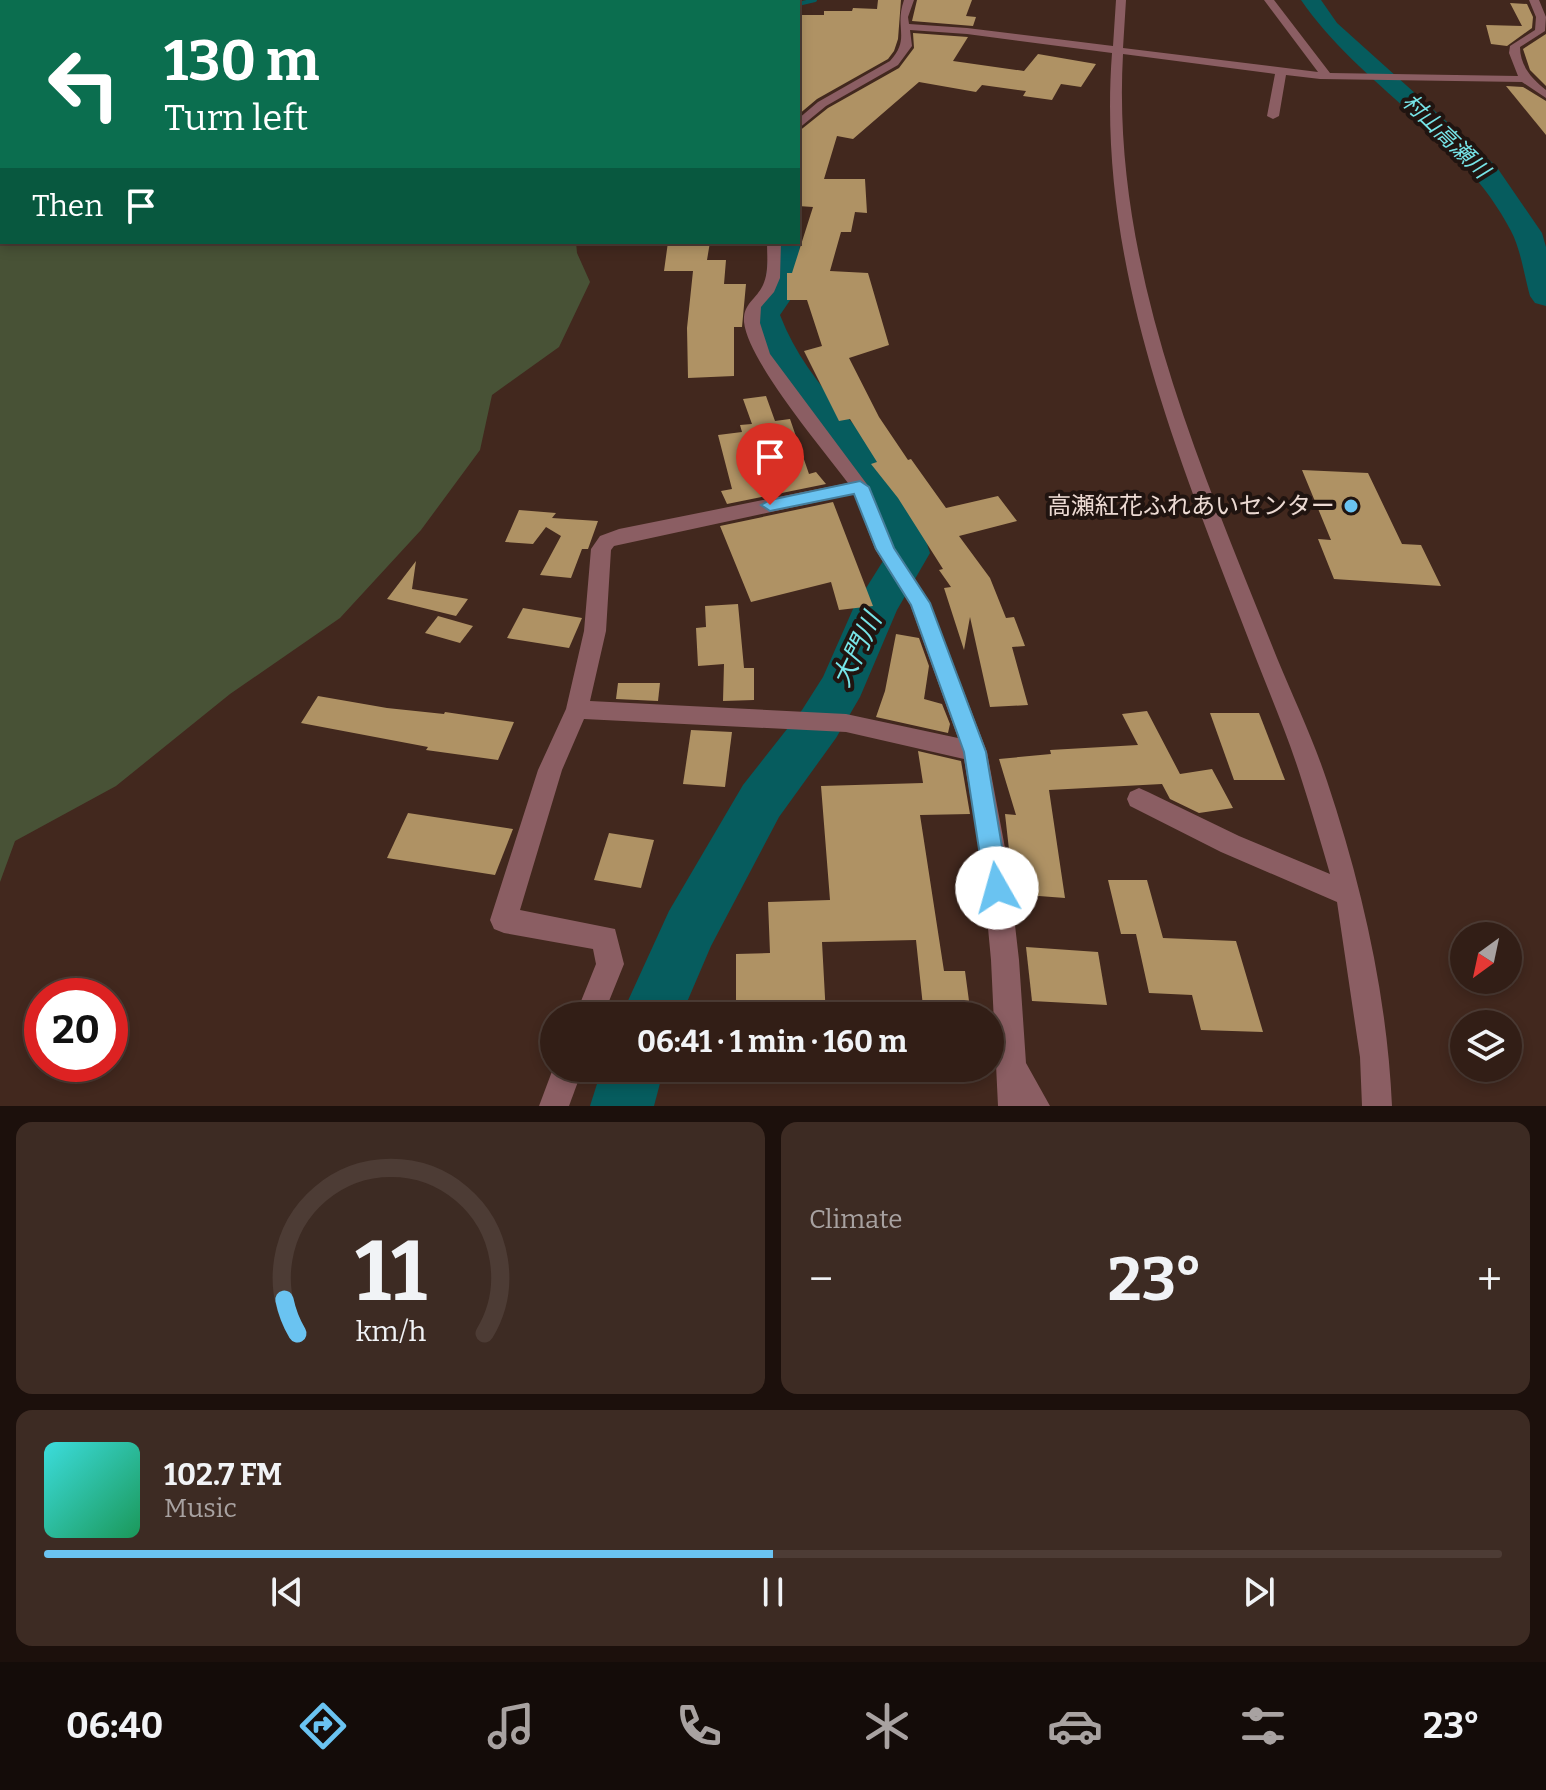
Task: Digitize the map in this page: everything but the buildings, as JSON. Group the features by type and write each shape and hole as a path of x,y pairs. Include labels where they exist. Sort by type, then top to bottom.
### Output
{"street":[{"path":"800,123 822,104 894,63 908,47 910,37 903,17 909,0"},
{"path":"1121,0 1114,107 1118,180 1149,332 1215,531 1314,779 1349,895 1375,1057 1377,1106"},
{"path":"1269,0 1325,72 1324,76"},
{"path":"1534,0 1541,17 1540,31 1515,46 1514,53 1525,79 1546,95"},
{"path":"904,27 967,31 1324,76 1525,79"},
{"path":"1273,116 1281,72"},
{"path":"774,244 775,273 770,291 753,306 752,323 762,355 860,487 885,549 912,591 938,645 975,752 995,864 1013,1106"},
{"path":"595,1002 610,964 605,938 504,920 550,770 577,709 595,631 601,549 607,541 860,487"},
{"path":"577,709 846,723 975,752"},
{"path":"1139,799 1230,844 1349,895"},
{"path":"1011,1068 1035,1106"},
{"path":"554,1106 563,1082"}],"green space":[{"path":"0,244 576,244 590,282 559,347 492,395 480,450 421,530 340,618 230,694 116,786 15,841 0,882"}],"waterway":[{"path":"800,4 815,0"},
{"name":"村山高瀬川","path":"1311,0 1330,27 1487,172 1527,233 1546,296"},
{"name":"大門川","path":"657,1002 689,930 761,801 819,724 843,684 875,609 909,553 887,494 802,387 773,341 764,315 781,290 785,244"},
{"name":"大門川","path":"622,1106 629,1082"}],"place":[{"name":"高瀬紅花ふれあいセンター","path":"1351,506"}],"route":[{"path":"770,505 860,487 885,549 920,603 975,752 997,888"}]}
